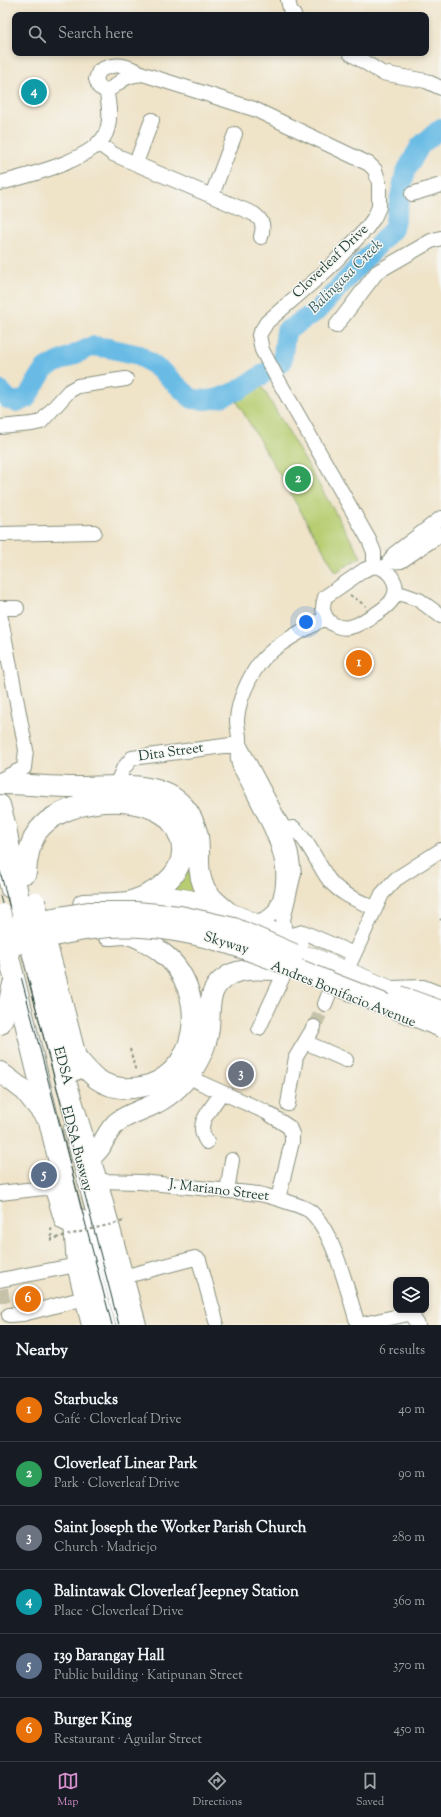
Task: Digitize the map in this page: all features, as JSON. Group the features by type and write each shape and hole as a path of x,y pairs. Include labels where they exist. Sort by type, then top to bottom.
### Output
{"highway":[{"path":"0,784 73,787 116,785 142,786 160,791 175,800 185,810 193,824 198,837 199,872 201,884 208,894 229,915"},
{"path":"110,802 140,804 160,812 170,821 180,837 182,857 178,869 158,888 131,901 75,905 11,913 26,873 27,858 33,839 43,826 58,816 78,807 110,802"},
{"name":"EDSA","path":"0,805 6,827 11,913 28,974 91,1157"},
{"path":"6,827 26,873"},
{"name":"Skyway","path":"11,913 42,920 88,912 136,912 180,916 234,928 375,988 441,1010"},
{"name":"EDSA","path":"11,913 28,974 50,1128 74,1224 77,1265 92,1325"},
{"name":"Skyway","path":"0,948 46,937 111,927 138,927 177,931 228,943 298,969 441,1027"},
{"path":"0,954 63,940 128,934 165,954 177,967 190,991 193,1010 192,1026 188,1045 179,1061 170,1073 149,1085 137,1088 121,1088 102,1082 90,1073 76,1057 28,974 0,1024"},
{"path":"136,1325 91,1157 101,1147 107,1134 116,1124 128,1115 169,1095 189,1076 206,1042 209,1030 212,995 220,981 237,971 282,971"},
{"path":"74,1106 76,1057"},
{"path":"0,1072 20,1087 32,1099 50,1128"}],"main road":[{"name":"Andres Bonifacio Avenue","path":"131,901 169,896 208,903 303,955 313,956 441,1010"},
{"name":"Andres Bonifacio Avenue","path":"131,901 205,915 229,915 255,922 286,937 307,950 313,956"},
{"name":"Andres Bonifacio Avenue","path":"128,934 165,937 221,947 237,952 282,971 327,997 441,1034"}],"street":[{"path":"288,0 291,12"},
{"path":"355,56 382,72 426,81 441,88"},
{"name":"Cloverleaf Drive","path":"0,183 60,165 88,152 98,143 105,135 108,127 108,100 110,89 99,87 96,79 99,72 116,64 254,109 369,164 375,170 379,188 378,207 374,218 366,229 328,268 267,322 259,335 260,344 277,378 370,540 374,552 393,578 396,592"},
{"path":"110,89 132,75 143,74"},
{"path":"136,163 152,120"},
{"path":"212,196 235,134"},
{"path":"98,143 113,154 254,214 262,220 264,227 261,237"},
{"path":"412,194 441,185"},
{"path":"336,326 377,272 431,241 441,238"},
{"path":"0,427 41,422 73,388 86,384 126,379"},
{"path":"383,566 394,554 441,518"},
{"path":"0,534 94,532"},
{"path":"440,617 419,600 396,592 392,602 384,610 353,626 344,628 334,626 326,617 323,609 325,596 364,570 401,561 441,534"},
{"path":"0,608 17,608"},
{"path":"0,614 26,750 24,768 0,780"},
{"path":"255,922 269,918 277,908 284,877 274,834 238,760 239,744 237,720 240,707 251,677 260,663 279,646 326,617"},
{"path":"239,744 284,829 294,872 283,920 286,937 303,932 354,954"},
{"name":"Dita Street","path":"116,785 123,769 132,758 239,744"},
{"path":"284,829 294,828 304,838 330,881 350,898 374,908"},
{"path":"347,971 374,908 382,894 396,879 441,850"},
{"path":"0,857 11,913"},
{"path":"259,1028 282,971"},
{"name":"EDSA Busway","path":"28,974 108,1325"},
{"name":"EDSA Busway","path":"28,974 123,1325"},
{"path":"386,988 424,987 441,994"},
{"path":"288,1104 296,1057 314,1027"},
{"path":"306,1042 346,1060"},
{"path":"189,1076 221,1093 266,1112 289,1127 292,1134 292,1142 278,1199"},
{"path":"207,1142 201,1131 202,1123 221,1093"},
{"path":"227,1191 232,1160"},
{"name":"J. Mariano Street","path":"98,1181 141,1182 259,1194 311,1211 331,1239 359,1325"},
{"path":"0,1193 44,1188 52,1189 62,1222 66,1224 74,1224"},
{"path":"123,1277 196,1258 198,1260 216,1321"},
{"path":"0,1283 77,1265"},
{"path":"9,1315 23,1314 85,1298"},
{"path":"359,1325 408,1314 412,1316 418,1325"}],"path":[{"path":"130,1049 138,1077"},
{"path":"52,1241 52,1239 124,1221 124,1219"}],"green space":[{"path":"261,385 361,557 336,572 236,400"},
{"path":"188,867 190,867 198,895 166,890"}],"waterway":[{"name":"Balingasa Creek","path":"0,390 8,399 15,402 26,399 45,368 93,346 139,355 164,373 192,399 207,400 219,398 239,390 282,362 286,331 317,311 393,229 405,173 420,146 441,128"}],"tunnel":[{"path":"314,1027 325,1004"},
{"path":"1,1289 4,1307 9,1315"}],"tram line":[{"path":"0,871 119,1325"},
{"path":"0,896 112,1325"}],"place":[{"name":"Balintawak Cloverleaf Jeepney Station","path":"34,92"},
{"name":"Cloverleaf Linear Park","path":"298,479"},
{"name":"Starbucks","path":"359,663"},
{"name":"Saint Joseph the Worker Parish Church","path":"241,1074"},
{"name":"139 Barangay Hall","path":"44,1175"},
{"name":"Burger King","path":"28,1299"}]}
